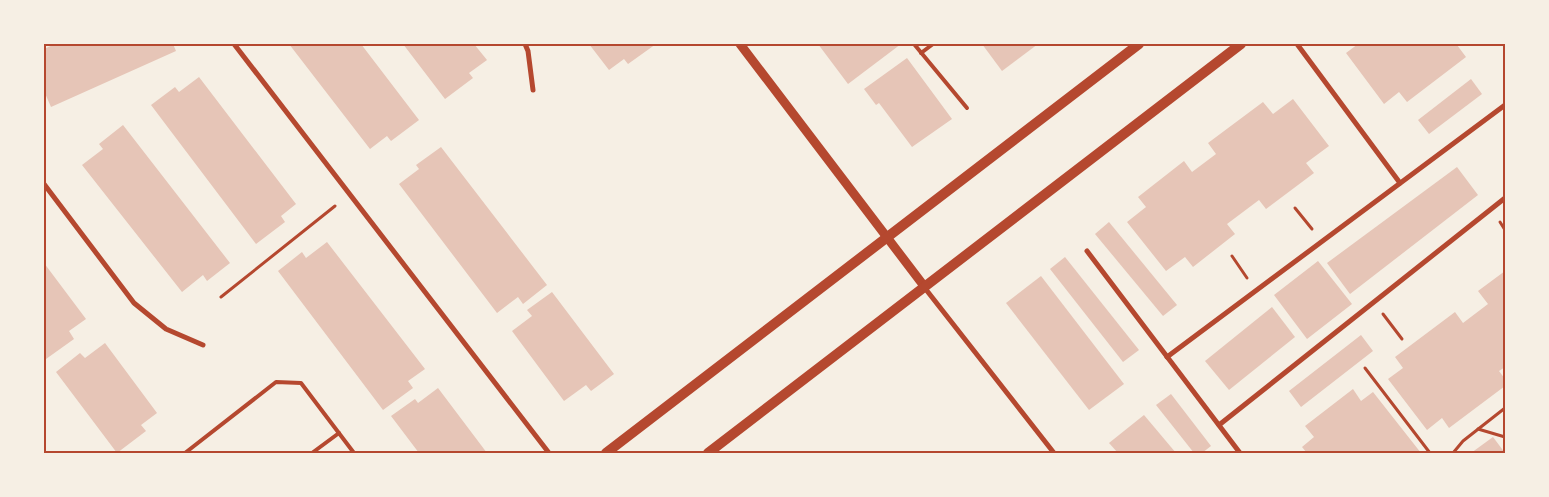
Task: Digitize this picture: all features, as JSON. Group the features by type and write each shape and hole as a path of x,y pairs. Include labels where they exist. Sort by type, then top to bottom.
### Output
{"main road":[{"path":"606,453 1139,44"},
{"path":"708,453 1241,44"}],"street":[{"path":"234,44 549,453"},
{"path":"525,44 528,51 533,90"},
{"path":"740,44 886,238 1054,453"},
{"path":"1297,44 1400,183"},
{"path":"1167,357 1505,105"},
{"path":"44,184 134,303 166,329 203,345"},
{"path":"1219,425 1505,198"},
{"path":"1087,251 1240,453"}],"lane":[{"path":"914,44 967,108"},
{"path":"921,53 933,44"},
{"path":"185,453 276,382 301,383 354,453"},
{"path":"312,453 339,433"}],"path":[{"path":"221,297 335,206"},
{"path":"1295,208 1322,242"},
{"path":"1232,256 1256,290"},
{"path":"1374,302 1402,339"},
{"path":"1365,368 1430,453"},
{"path":"1453,453 1463,441 1505,408"},
{"path":"1477,429 1505,437"}],"building":[{"path":"55,44 173,44 176,51 51,107 44,91 44,49"},
{"path":"289,44 361,44 419,120 391,141 387,136 370,149"},
{"path":"403,44 474,44 487,60 469,73 473,78 445,99"},
{"path":"589,44 656,44 628,64 624,59 609,70"},
{"path":"818,44 901,44 848,84"},
{"path":"982,44 1038,44 1002,71"},
{"path":"1358,44 1458,44 1466,57 1407,102 1399,92 1384,104 1346,53"},
{"path":"907,58 952,119 912,147 879,103 876,105 864,89"},
{"path":"199,77 296,204 281,216 285,222 256,244 151,105 175,87 179,92"},
{"path":"1471,79 1482,94 1429,134 1418,120"},
{"path":"1293,99 1329,146 1306,163 1314,173 1266,209 1259,200 1227,224 1235,234 1193,267 1185,257 1166,271 1127,222 1146,207 1138,197 1184,161 1192,172 1216,154 1208,143 1263,102 1273,114"},
{"path":"123,125 230,263 207,281 203,275 182,292 82,165 103,149 99,144"},
{"path":"441,147 547,285 523,304 518,297 497,313 399,184 419,169 416,165"},
{"path":"1457,167 1478,195 1350,294 1327,263"},
{"path":"1109,222 1177,305 1163,316 1095,234"},
{"path":"327,242 425,369 408,381 413,388 383,410 278,271 302,252 306,258"},
{"path":"1065,257 1139,350 1123,362 1050,269"},
{"path":"1318,261 1352,304 1307,339 1274,295"},
{"path":"44,263 86,319 69,331 74,339 46,359 44,356"},
{"path":"1505,271 1505,367 1499,371 1505,379 1505,386 1449,428 1442,418 1427,430 1388,379 1403,368 1395,357 1455,312 1463,323 1488,304 1478,291"},
{"path":"1041,276 1124,384 1089,410 1006,303"},
{"path":"552,292 614,374 591,391 586,385 564,401 512,331 532,316 527,310"},
{"path":"1272,307 1295,337 1229,390 1205,361"},
{"path":"1361,335 1373,351 1301,407 1289,391"},
{"path":"105,343 157,413 141,425 146,431 117,453 56,372 80,353 85,358"},
{"path":"438,388 487,453 419,453 391,416 415,399 418,403"},
{"path":"1353,389 1361,401 1373,392 1421,453 1307,453 1302,447 1314,437 1305,426"},
{"path":"1171,394 1211,446 1202,453 1194,453 1156,405"},
{"path":"1144,415 1176,453 1118,453 1109,443"},
{"path":"1493,437 1505,453 1471,453"}]}
